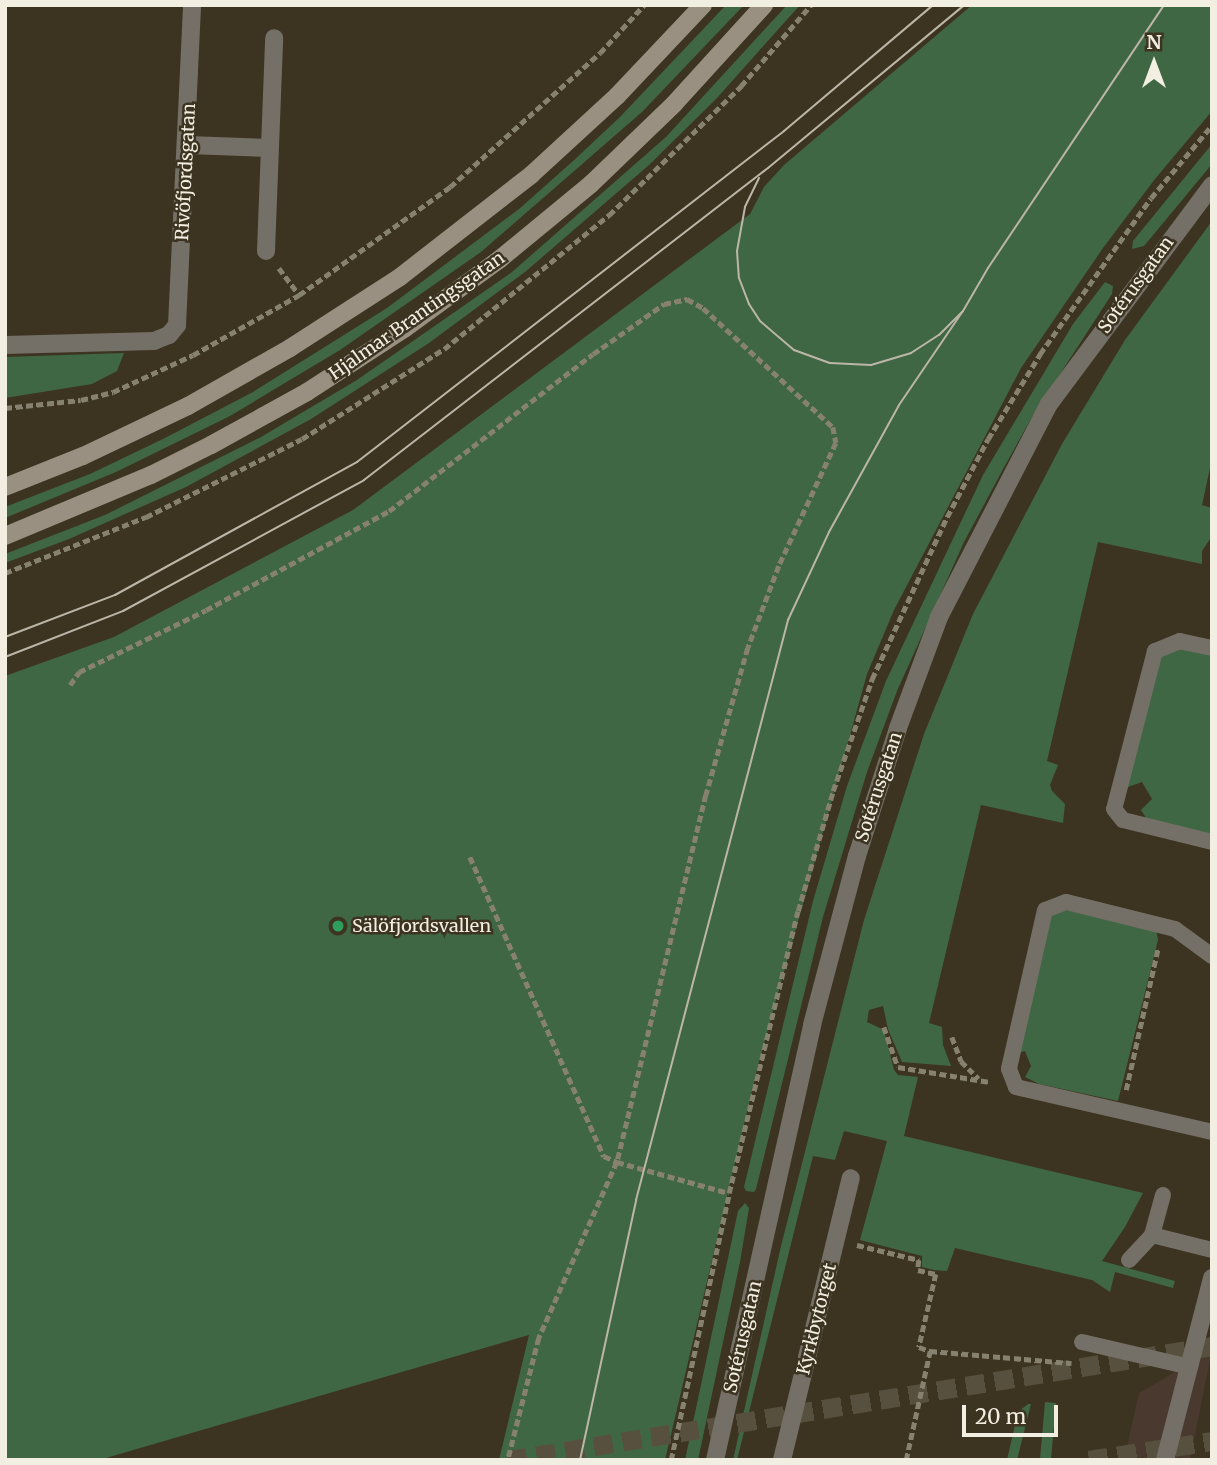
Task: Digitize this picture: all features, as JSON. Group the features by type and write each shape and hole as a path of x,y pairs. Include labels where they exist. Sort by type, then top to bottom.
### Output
{"main road":[{"path":"5,488 83,456 188,406 290,348 390,284 531,175 617,96 703,5"},
{"name":"Hjalmar Brantingsgatan","path":"5,536 151,475 211,445 307,392 404,330 499,260 591,184 674,104 764,5"}],"street":[{"name":"Rivöfjordsgatan","path":"5,345 154,341 169,335 177,325 188,145 192,5"},
{"path":"266,251 274,37"},
{"path":"188,145 269,148"},
{"name":"Sotérusgatan","path":"715,1460 819,999 857,856 898,728 939,617 1049,404 1212,185"},
{"name":"Kyrkbytorget","path":"782,1460 851,1178"},
{"path":"1165,1460 1209,1302 1212,1278"}],"lane":[{"path":"1212,648 1180,641 1154,651 1114,809 1123,820 1212,842"},
{"path":"1212,956 1175,929 1066,902 1045,910 1009,1069 1016,1087 1212,1132"},
{"path":"1129,1260 1152,1235 1163,1195"},
{"path":"1152,1235 1212,1250"},
{"path":"1082,1342 1190,1367"}],"path":[{"path":"5,408 81,400 113,392 193,355 299,295 450,187 600,53 644,5"},
{"path":"70,684 79,672 206,610 389,511 593,354 664,304 687,299 703,309 833,427 836,443 779,566 748,648 706,796 617,1162 539,1338 508,1460"},
{"path":"470,858 598,1148 604,1156 729,1193"},
{"path":"1121,1111 1163,926"},
{"path":"884,1027 898,1067 1016,1087"},
{"path":"952,1037 961,1061 979,1080"},
{"path":"836,1240 919,1260 918,1270 936,1274 919,1347 930,1351 1035,1362 1076,1363"},
{"path":"906,1460 930,1351"}],"shaded area":[{"path":"1212,1350 1190,1460 1124,1460 1139,1393"}],"green space":[{"path":"726,5 744,5 642,112 481,252 340,350 230,416 116,472 5,518 5,507 90,474 165,438 253,392 387,308 519,209 572,162 620,117"},
{"path":"787,5 800,5 717,98 649,165 525,272 429,343 311,419 186,487 69,539 5,563 5,554 105,515 261,437 357,380 512,272 666,137"},
{"name":"Sälöfjordsvallen","path":"972,5 1212,5 1212,111 1155,179 1103,248 1021,368 894,610 867,674 758,1065 665,1460 499,1460 529,1335 99,1460 5,1460 5,676 114,637 353,510 750,214 764,187 784,165"},
{"path":"1212,144 1212,164 1144,246 1132,249 1133,241"},
{"path":"1212,221 1212,459 1202,505 1212,508 1212,536 1202,551 1202,564 1098,542 1047,761 1058,765 1050,785 1052,791 1065,804 1063,823 981,805 929,1023 942,1027 943,1045 951,1066 902,1062 888,1029 883,1006 869,1010 867,1022 884,1030 894,1070 898,1075 918,1077 904,1136 1143,1193 1125,1227 1102,1261 1175,1281 1173,1288 1115,1272 1110,1292 1092,1280 955,1248 947,1271 934,1270 922,1267 922,1256 860,1240 887,1141 844,1131 835,1160 813,1156 737,1460 733,1460 781,1246 864,920 924,734 973,614 1062,444 1125,340"},
{"path":"1105,282 1113,286 1112,294 1032,417 1002,471 964,542 897,691 867,772 823,917 756,1189 754,1192 746,1191 744,1187 813,901 847,786 886,681 983,475 1073,324"},
{"path":"124,353 117,371 92,384 5,398 5,357"},
{"path":"1212,646 1212,836 1148,821 1141,810 1152,799 1142,782 1128,787 1125,782 1148,672 1167,648"},
{"path":"1055,909 1155,922 1158,940 1118,1101 1039,1084 1025,1077 1031,1066 1025,1051 1011,1055 1042,918"},
{"path":"745,1203 749,1208 740,1262 698,1460 685,1460 738,1211"},
{"path":"1045,1402 1056,1403 1051,1460 1040,1460"},
{"path":"1031,1404 1017,1460 1007,1460 1018,1412"}],"tunnel":[{"path":"508,1460 1212,1346"},
{"path":"1089,1460 1212,1441"}],"tram line":[{"path":"5,637 115,595 357,462 784,131 933,5"},
{"path":"5,657 123,611 364,480 768,168 964,5"},
{"path":"759,178 745,207 737,251 739,278 749,304 760,321 794,350 830,363 871,365 911,353 939,335 963,311 988,268 1164,5"},
{"path":"580,1460 636,1200 788,620 829,532 899,405 963,311"}],"place":[{"name":"Sälöfjordsvallen","path":"338,926"}]}
